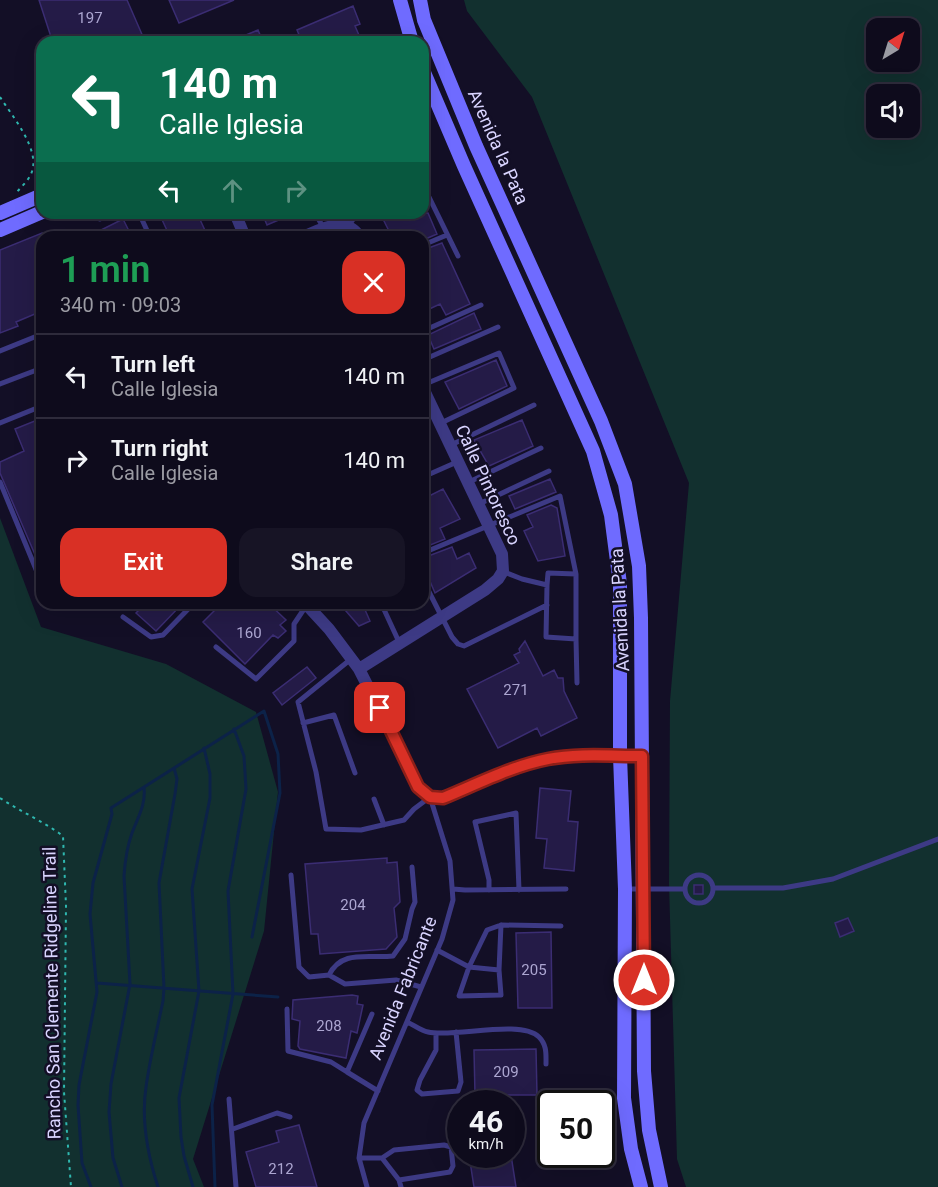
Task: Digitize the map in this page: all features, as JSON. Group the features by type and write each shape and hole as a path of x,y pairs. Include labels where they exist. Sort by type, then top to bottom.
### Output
{"main road":[{"path":"400,0 410,36"},
{"name":"Avenida la Pata","path":"420,0 424,20 476,146 601,421 625,484 639,566 644,889 644,1071 649,1130 661,1187"},
{"path":"414,36 424,20"},
{"name":"Avenida la Pata","path":"429,84 592,451 611,515 620,584 620,756 625,889 624,1098 631,1149 640,1187"},
{"path":"0,213 36,198"},
{"path":"0,230 36,215"}],"street":[{"path":"319,231 334,224 348,226 353,231"},
{"name":"Calle Pintoresco","path":"359,669 492,585 503,571 502,554 490,526 429,402"},
{"path":"311,609 359,669 418,787 430,797 443,798 551,758 642,756"}],"lane":[{"path":"429,197 458,256"},
{"path":"318,219 324,229"},
{"path":"348,226 353,219"},
{"path":"429,242 447,235"},
{"path":"429,328 481,305"},
{"path":"429,357 498,327"},
{"path":"0,351 36,336"},
{"path":"429,386 499,353 514,388 439,424"},
{"path":"0,384 36,370"},
{"path":"450,446 534,405"},
{"path":"0,423 36,408"},
{"path":"469,483 541,448"},
{"path":"429,474 458,461"},
{"path":"479,504 549,471"},
{"path":"0,482 36,569"},
{"path":"429,551 560,496 576,574 577,683"},
{"path":"503,571 522,579 547,585"},
{"path":"576,574 548,573 546,637 576,639"},
{"path":"429,593 455,640 464,646 547,605"},
{"path":"123,617 151,637 163,635 188,609"},
{"path":"216,647 256,679 294,641 294,624 303,609"},
{"path":"384,609 399,642"},
{"path":"351,658 298,702 316,772 326,829 360,830 404,820 430,797"},
{"path":"303,723 334,715 355,773"},
{"name":"Avenida Fabricante","path":"367,1187 359,1158 364,1123 437,950 453,900 450,861 430,797"},
{"path":"374,799 384,825"},
{"path":"489,890 489,880 475,822 516,813 519,890"},
{"path":"714,888 783,888 833,879 938,838"},
{"path":"329,975 334,966 342,960 393,956 400,947 405,939 415,902 412,867"},
{"path":"698,874 707,876 714,888 711,898 698,903 689,899 685,889 690,878 698,874"},
{"path":"291,875 299,967 309,977 329,975 345,984 396,980 421,987"},
{"path":"453,889 566,890"},
{"path":"625,889 685,889"},
{"path":"501,925 499,970 501,995 459,996 469,967 487,930 501,925 561,926"},
{"path":"437,950 469,967 499,970"},
{"path":"287,1009 288,1052 331,1062 378,1091"},
{"path":"347,1072 372,1014"},
{"path":"407,1022 428,1032 436,1033 528,1031 539,1037 546,1048 546,1064"},
{"path":"436,1033 436,1050 417,1090 422,1094 458,1091 461,1082 456,1032"},
{"path":"229,1099 236,1187"},
{"path":"232,1129 277,1113 290,1117"},
{"path":"359,1158 382,1158 393,1150 444,1145 451,1147 453,1166 450,1172 399,1180"},
{"path":"382,1158 399,1180 401,1187"}],"path":[{"path":"0,97 33,149 34,162 31,174 14,197"},
{"name":"Rancho San Clemente Ridgeline Trail","path":"0,798 20,812 48,824 63,836 66,906 64,1092 71,1187"}],"green space":[{"path":"464,0 938,0 938,1187 686,1187 677,1159 669,884 670,701 689,483 532,97 467,11"},
{"path":"0,518 41,627 166,664 256,712 278,792 264,931 193,1159 204,1187 0,1187"}],"building":[{"path":"39,0 127,0 143,36 62,36 51,36"},
{"path":"169,0 234,0 179,23"},
{"path":"353,6 360,24 355,26 359,36 300,36 297,30"},
{"path":"258,30 260,36 244,36"},
{"path":"429,215 437,234 429,237 429,231 389,231 383,219 429,219"},
{"path":"123,219 129,231 99,231"},
{"path":"162,219 200,219 205,231 167,231"},
{"path":"264,219 281,219 267,225"},
{"path":"36,235 36,314 16,322 18,326 0,333 0,250"},
{"path":"442,243 470,304 446,315 440,304 429,309 429,248"},
{"path":"474,313 481,329 434,349 429,335"},
{"path":"496,360 507,386 459,409 445,382"},
{"path":"36,420 36,557 0,473 0,462 24,451 15,429"},
{"path":"522,420 533,446 489,466 474,440"},
{"path":"550,479 556,492 515,509 509,496"},
{"path":"443,489 460,519 440,528 445,539 429,546 429,496"},
{"path":"551,505 557,508 565,556 538,561 524,531 533,527 527,515"},
{"path":"452,547 457,559 469,553 476,568 435,593 429,579 429,556"},
{"path":"140,609 177,609 156,631 136,613"},
{"path":"216,609 274,609 286,620 280,625 286,631 278,638 273,635 245,664 203,622"},
{"path":"344,609 365,609 370,621 359,626"},
{"path":"525,641 543,676 554,670 558,678 563,678 564,691 577,718 541,736 537,728 498,748 467,689 519,663 514,655 520,652 519,649"},
{"path":"307,667 316,678 282,705 273,693"},
{"path":"540,788 571,791 568,821 578,822 574,871 544,868 547,839 536,838"},
{"path":"387,858 387,863 397,862 400,902 394,908 397,937 386,949 320,954 318,934 311,934 305,864"},
{"path":"694,885 703,885 703,894 694,894"},
{"path":"848,918 854,931 840,937 835,923"},
{"path":"551,932 552,1008 518,1008 516,933"},
{"path":"358,996 357,1004 363,1005 357,1033 351,1031 346,1058 300,1049 298,1046 300,1021 292,1019 293,1000"},
{"path":"536,1049 537,1095 525,1095 525,1090 475,1090 474,1050"},
{"path":"299,1125 317,1187 256,1187 246,1152 279,1142 276,1131"},
{"path":"471,1168 513,1168 516,1187 474,1187"}],"waterway":[{"path":"91,1187 82,1163 79,1085 97,992 90,914 93,883 112,814 111,808 264,711 278,754 280,793 252,937"},
{"path":"215,1187 212,1105 233,994 228,891 246,789 244,756 234,729"},
{"path":"193,1187 181,1137 179,1098 199,991 192,889 210,798 210,774 204,748"},
{"path":"158,1187 146,1138 144,1112 150,1065 163,1001 159,883 177,779 174,768"},
{"path":"122,1187 113,1158 109,1112 111,1084 130,984 125,865 130,838 143,805 144,787"},
{"path":"97,983 278,997"}],"route":[{"path":"380,708 418,787 430,797 443,798 551,758 642,756 644,980"}]}
